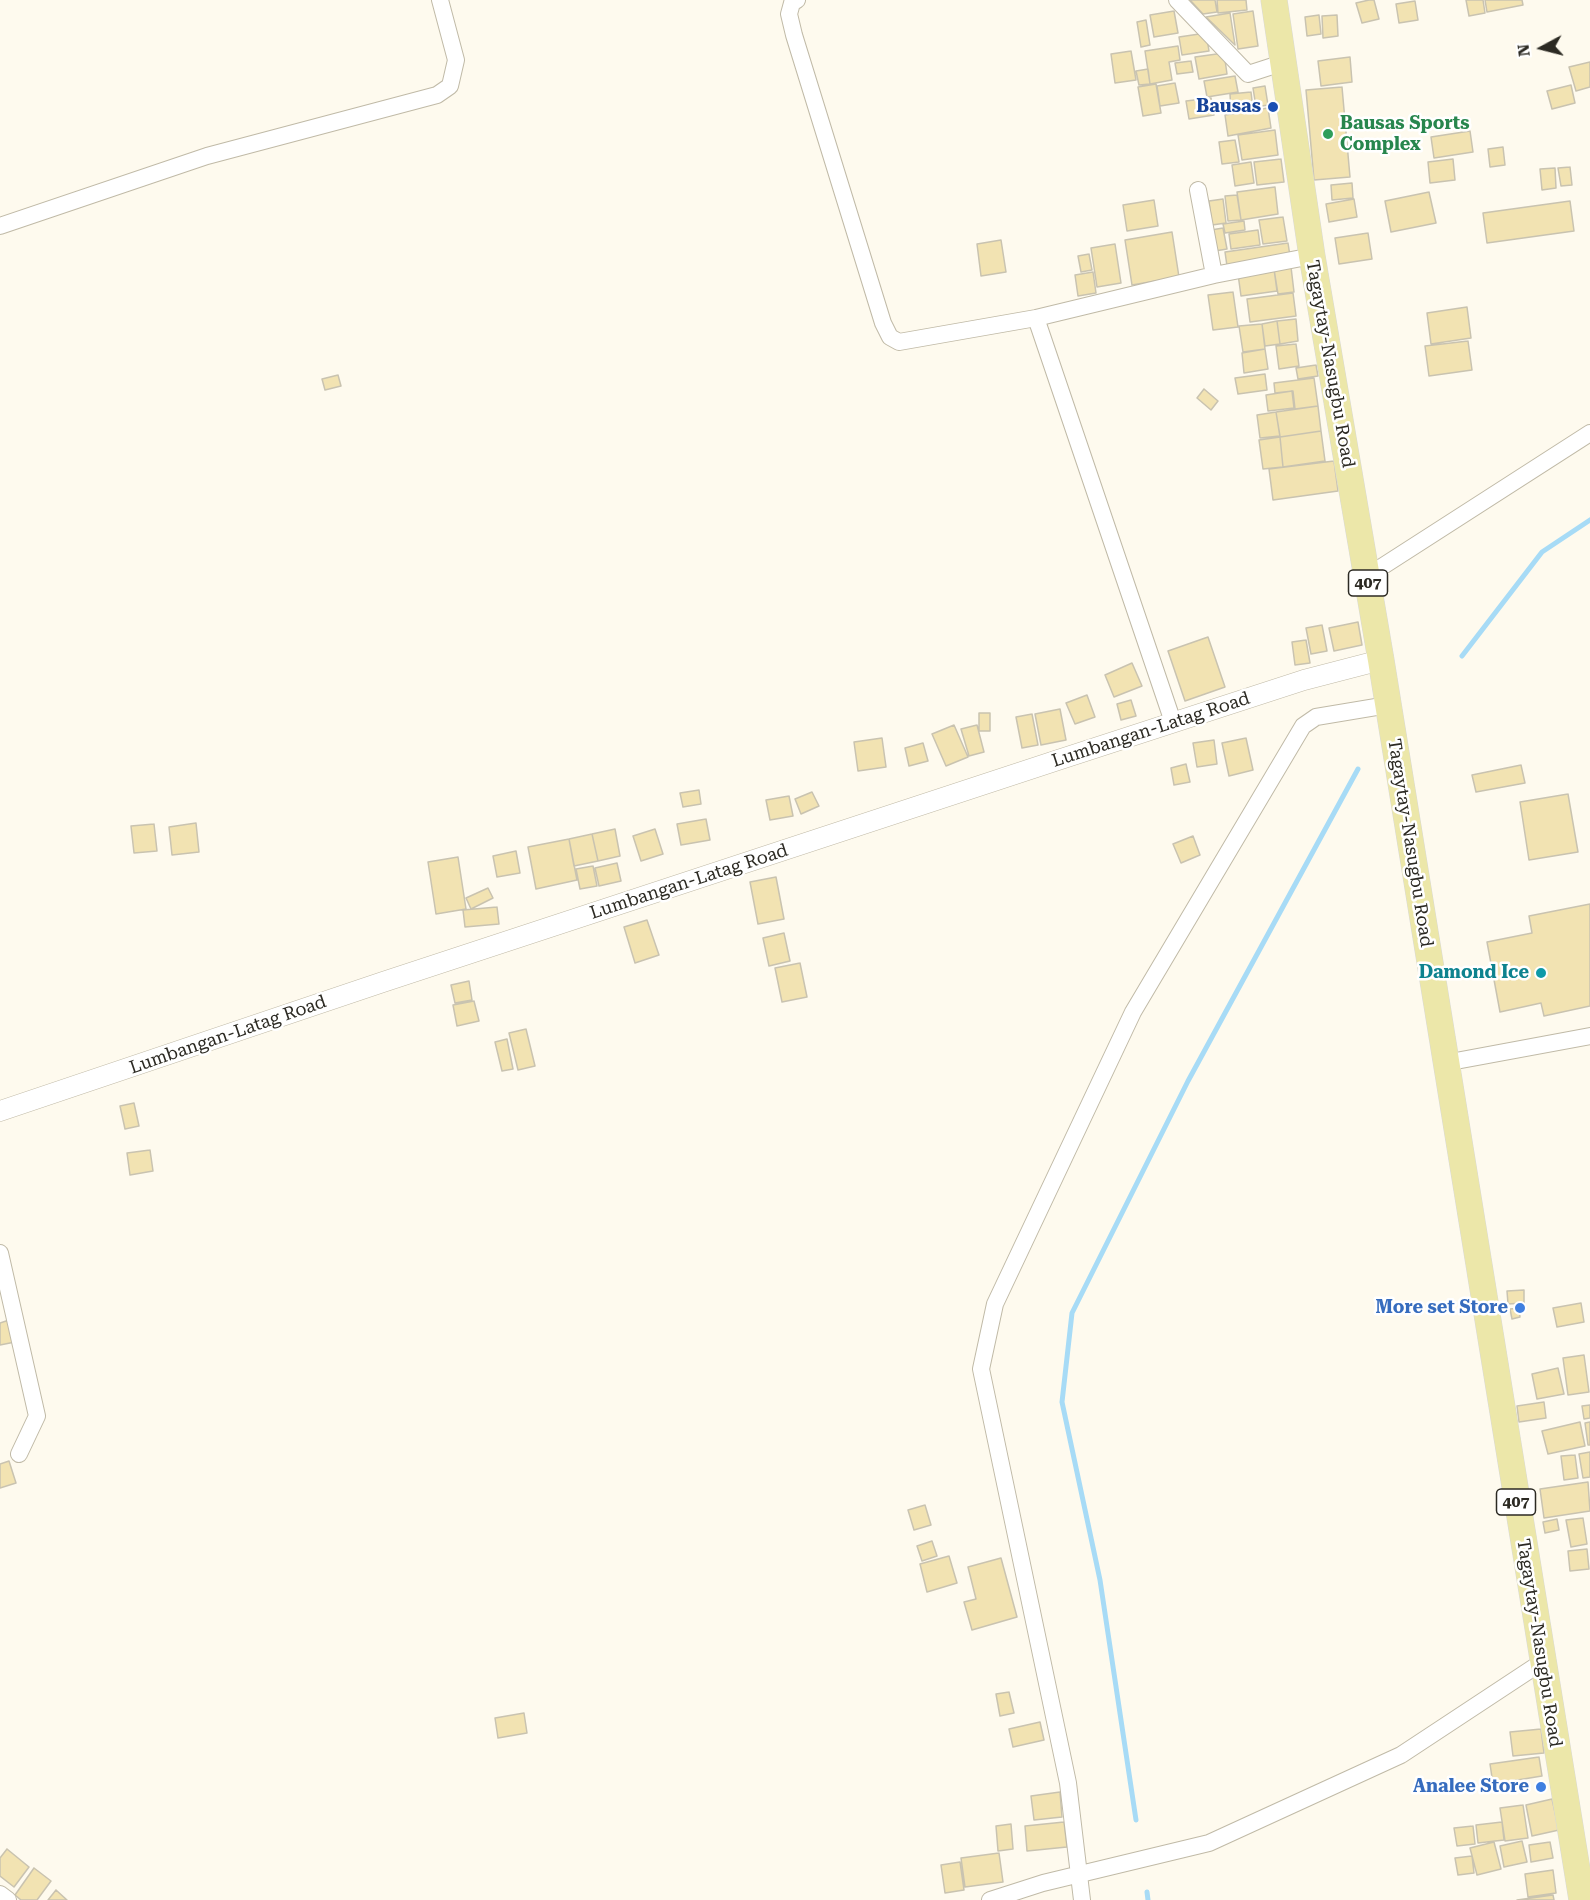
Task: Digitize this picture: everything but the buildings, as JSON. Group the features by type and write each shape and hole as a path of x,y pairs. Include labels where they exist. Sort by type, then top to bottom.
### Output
{"main road":[{"name":"Tagaytay-Nasugbu Road","path":"1274,0 1312,256 1381,660 1582,1900"}],"street":[{"path":"0,226 207,156 437,95 450,86 456,60 440,0"},
{"path":"797,0 792,3 789,14 794,35 883,323 891,337 898,342 1036,318 1215,275 1312,256"},
{"path":"1177,0 1248,74 1282,63"},
{"path":"1198,190 1215,275"},
{"path":"1036,318 1173,722"},
{"path":"1366,577 1590,433"},
{"name":"Lumbangan-Latag Road","path":"0,1111 349,993 1173,722 1304,680 1381,660"},
{"path":"1082,1900 1068,1783 981,1369 995,1304 1133,1012 1303,726 1316,717 1324,715 1388,705"},
{"path":"1445,1063 1590,1036"},
{"path":"0,1253 37,1416 19,1454"},
{"path":"990,1900 1043,1883 1209,1843 1401,1755 1542,1662"},
{"path":"0,1894 8,1900"}],"waterway":[{"path":"1462,656 1542,552 1590,520"},
{"path":"1136,1820 1100,1580 1062,1402 1072,1313 1188,1081 1358,769"},
{"path":"1147,1892 1148,1900"}],"place":[{"name":"Bausas","path":"1273,107"},
{"name":"Bausas Sports Complex","path":"1328,134"},
{"name":"Damond Ice","path":"1541,973"},
{"name":"More set Store","path":"1520,1308"},
{"name":"Analee Store","path":"1541,1787"}]}
